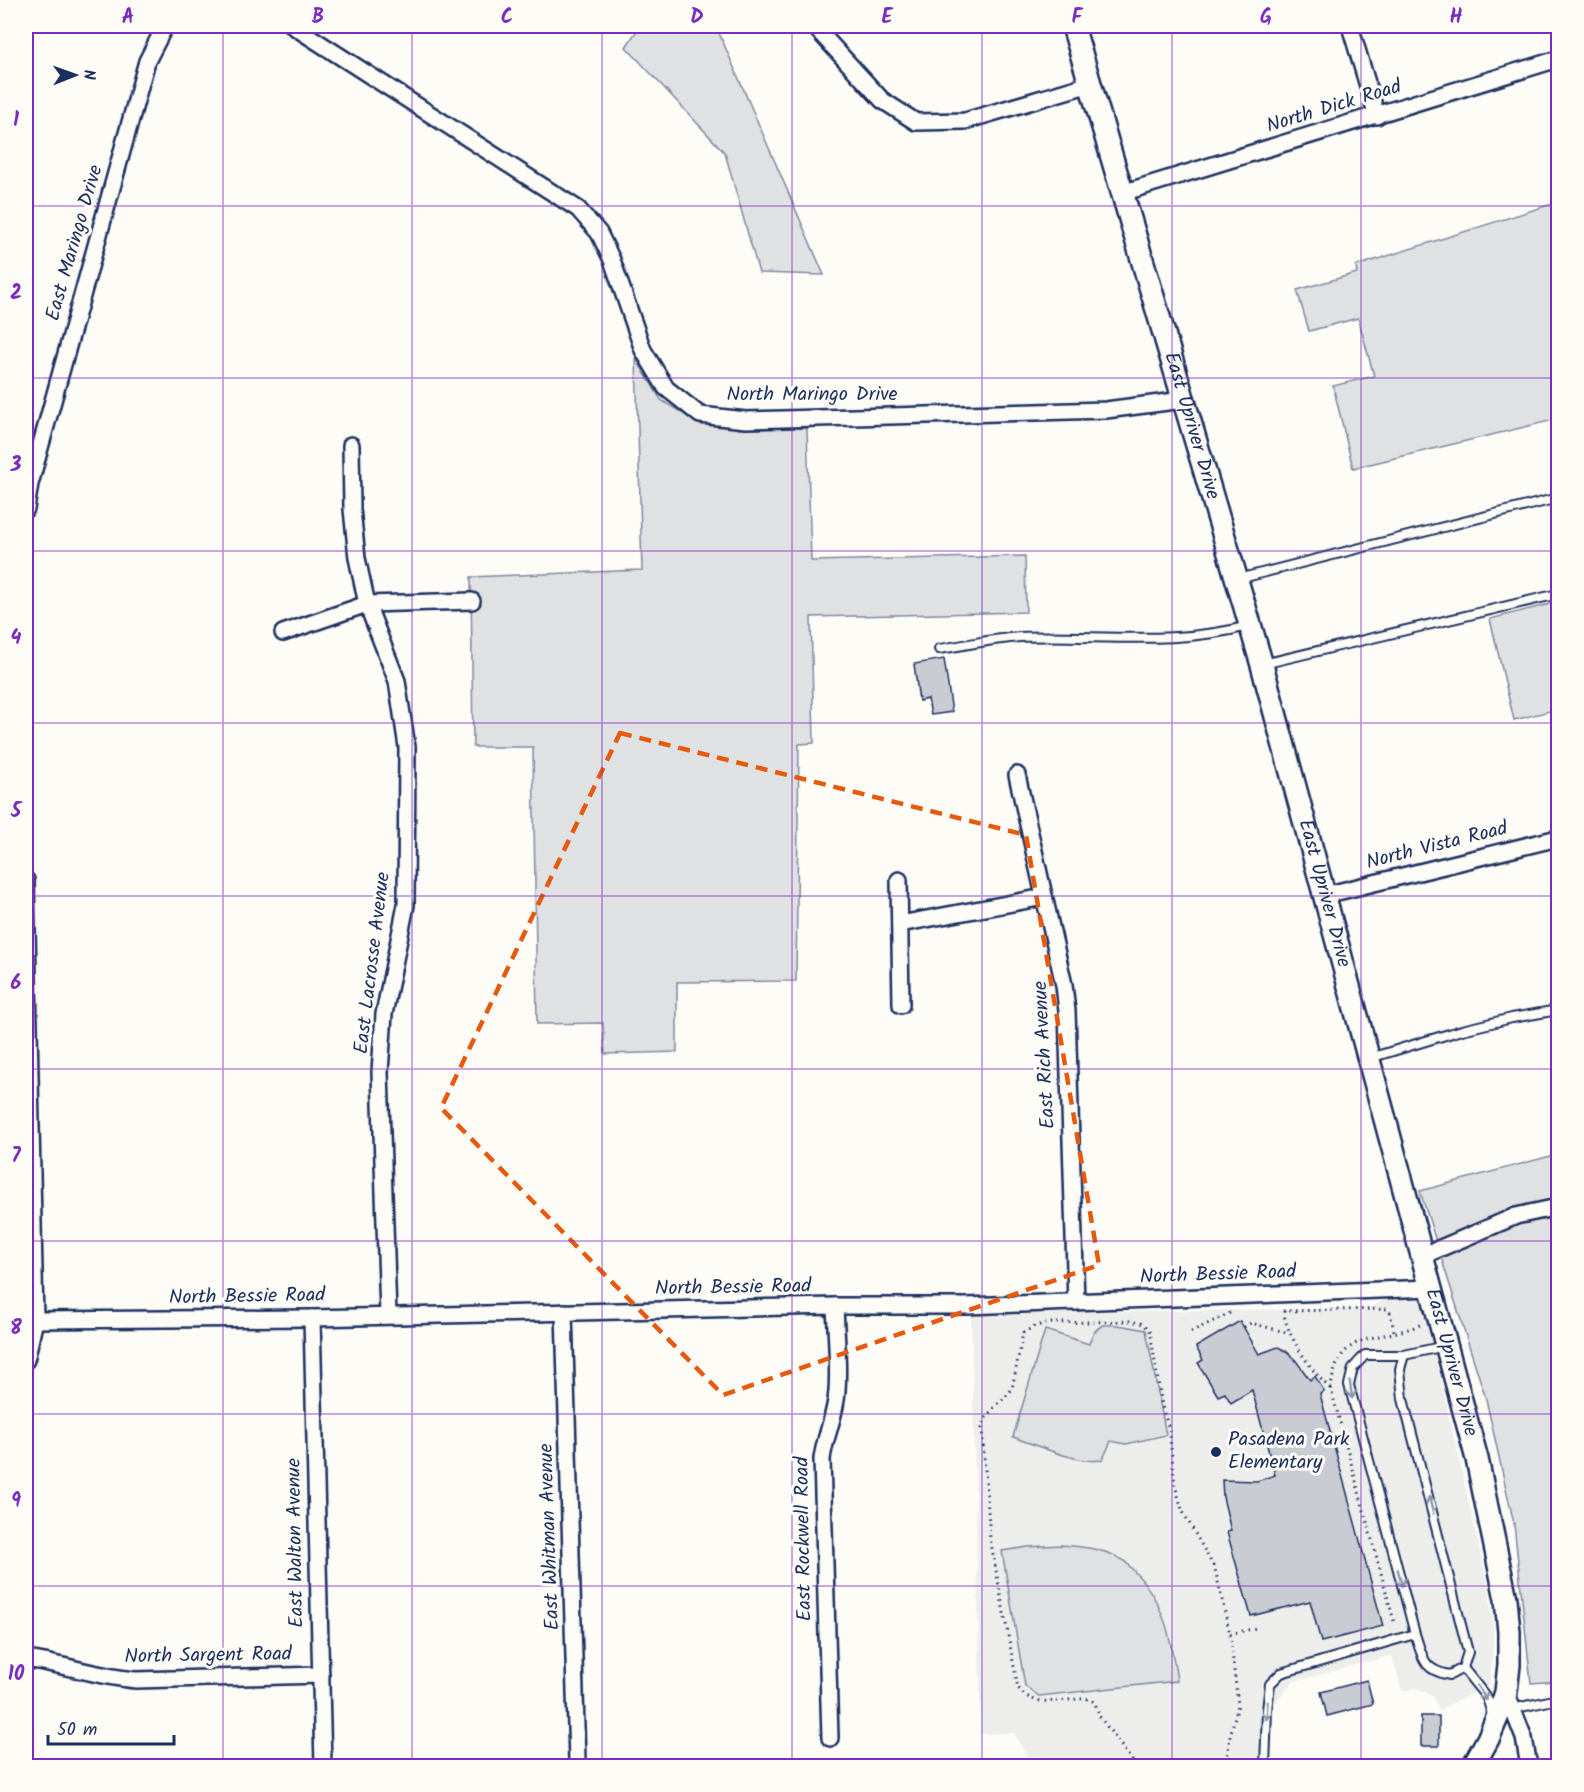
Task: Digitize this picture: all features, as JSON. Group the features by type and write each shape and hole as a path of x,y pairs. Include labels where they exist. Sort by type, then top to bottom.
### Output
{"main road":[{"name":"East Upriver Drive","path":"1073,26 1262,665 1477,1460 1506,1599 1509,1700 1473,1767"}],"street":[{"name":"North Maringo Drive","path":"293,26 578,209 600,233 649,360 666,388 700,415 747,420 1106,410 1183,400"},
{"path":"814,26 882,100 916,122 965,121 1090,84"},
{"path":"1350,26 1377,116"},
{"name":"East Maringo Drive","path":"26,509 30,484 145,69 162,27"},
{"name":"North Dick Road","path":"1122,193 1558,59"},
{"name":"East Lacrosse Avenue","path":"351,445 352,509 357,558 367,604 397,681 406,747 406,905 384,1014 380,1072 388,1315"},
{"path":"283,633 367,604 472,601"},
{"name":"East Rich Avenue","path":"1017,775 1064,985 1067,1011 1076,1302"},
{"name":"North Vista Road","path":"1325,895 1558,838"},
{"path":"26,880 32,1326 26,1360"},
{"path":"899,880 901,1005"},
{"path":"900,924 1044,897"},
{"path":"1422,1256 1516,1216 1558,1207"},
{"name":"North Bessie Road","path":"32,1326 388,1315 835,1306 967,1306 1431,1288"},
{"name":"East Rockwell Road","path":"830,1738 822,1459 825,1438 833,1418 837,1390 835,1306"},
{"name":"East Whitman Avenue","path":"564,1312 577,1761"},
{"name":"East Walton Avenue","path":"312,1318 323,1767"},
{"name":"North Sargent Road","path":"26,1659 56,1663 114,1678 136,1680 321,1675"},
{"path":"1509,1700 1524,1738 1529,1767"}],"lane":[{"path":"1236,579 1558,498"},
{"path":"1262,665 1558,594"},
{"path":"939,649 1019,637 1221,634 1250,626"},
{"path":"1369,1059 1462,1030 1558,1010"},
{"path":"1404,1355 1400,1369 1403,1399 1465,1632 1468,1652 1463,1668 1450,1675 1436,1672 1425,1662 1415,1634 1349,1385 1353,1368 1365,1355 1404,1355 1446,1345"},
{"path":"1265,1767 1270,1684 1281,1673 1415,1634"},
{"path":"1463,1668 1487,1698 1495,1723"},
{"path":"1509,1700 1558,1699"}],"path":[{"path":"1274,1311 1387,1309 1390,1312 1394,1331"},
{"path":"1284,1311 1289,1333 1319,1379 1331,1389"},
{"path":"1191,1332 1224,1314 1233,1312"},
{"path":"1136,1767 1100,1717 1095,1703 1090,1699 1046,1702 1024,1696 1018,1689 990,1538 982,1428 984,1419 1012,1389 1023,1333 1035,1326 1052,1323 1130,1321 1144,1324 1150,1331 1162,1406 1169,1429 1175,1485 1182,1510 1215,1569 1230,1634 1238,1705 1230,1736 1227,1759 1229,1767"},
{"path":"1244,1327 1251,1323 1289,1333"},
{"path":"1230,1634 1256,1628"}],"highlighted area":[{"path":"620,733 1026,835 1099,1265 723,1395 441,1108"}],"shaded area":[{"path":"640,26 716,26 824,275 759,273 725,153 626,47"},
{"path":"1558,202 1558,419 1353,468 1333,386 1374,376 1358,318 1309,331 1297,290 1357,273 1356,266"},
{"path":"636,359 661,400 692,419 740,429 807,428 811,561 1025,556 1026,612 811,617 814,743 799,744 796,981 677,982 677,1052 605,1054 603,1023 537,1024 533,747 473,747 471,577 642,570"},
{"path":"1558,602 1558,709 1514,720 1490,619"},
{"path":"1558,1154 1558,1681 1531,1683 1514,1524 1486,1399 1420,1191"},
{"name":"Pasadena Park Elementary","path":"1422,1298 1489,1590 1493,1622 1493,1658 1489,1685 1439,1710 1432,1696 1416,1688 1402,1691 1392,1655 1293,1682 1273,1705 1272,1766 1032,1766 1014,1733 981,1734 971,1314 1369,1308 1385,1300"},
{"path":"1103,1325 1146,1330 1166,1435 1126,1444 1111,1441 1103,1459 1095,1461 1059,1454 1013,1437 1045,1330 1089,1344 1094,1333"},
{"path":"1061,1545 1091,1548 1121,1559 1144,1582 1165,1621 1177,1681 1039,1696 1025,1686 1002,1551"}],"building":[{"path":"944,659 952,712 931,715 928,699 919,701 914,664"},
{"path":"1240,1321 1259,1354 1278,1347 1286,1351 1310,1380 1315,1376 1324,1391 1320,1394 1383,1626 1321,1642 1310,1601 1251,1616 1227,1532 1231,1531 1223,1497 1222,1480 1257,1481 1275,1475 1252,1390 1231,1403 1225,1393 1218,1396 1198,1363 1203,1360 1196,1347"},
{"path":"1367,1680 1373,1704 1327,1716 1321,1692"},
{"path":"1421,1716 1439,1716 1439,1746 1421,1746"}],"place":[{"name":"Pasadena Park Elementary","path":"1216,1452"}]}
